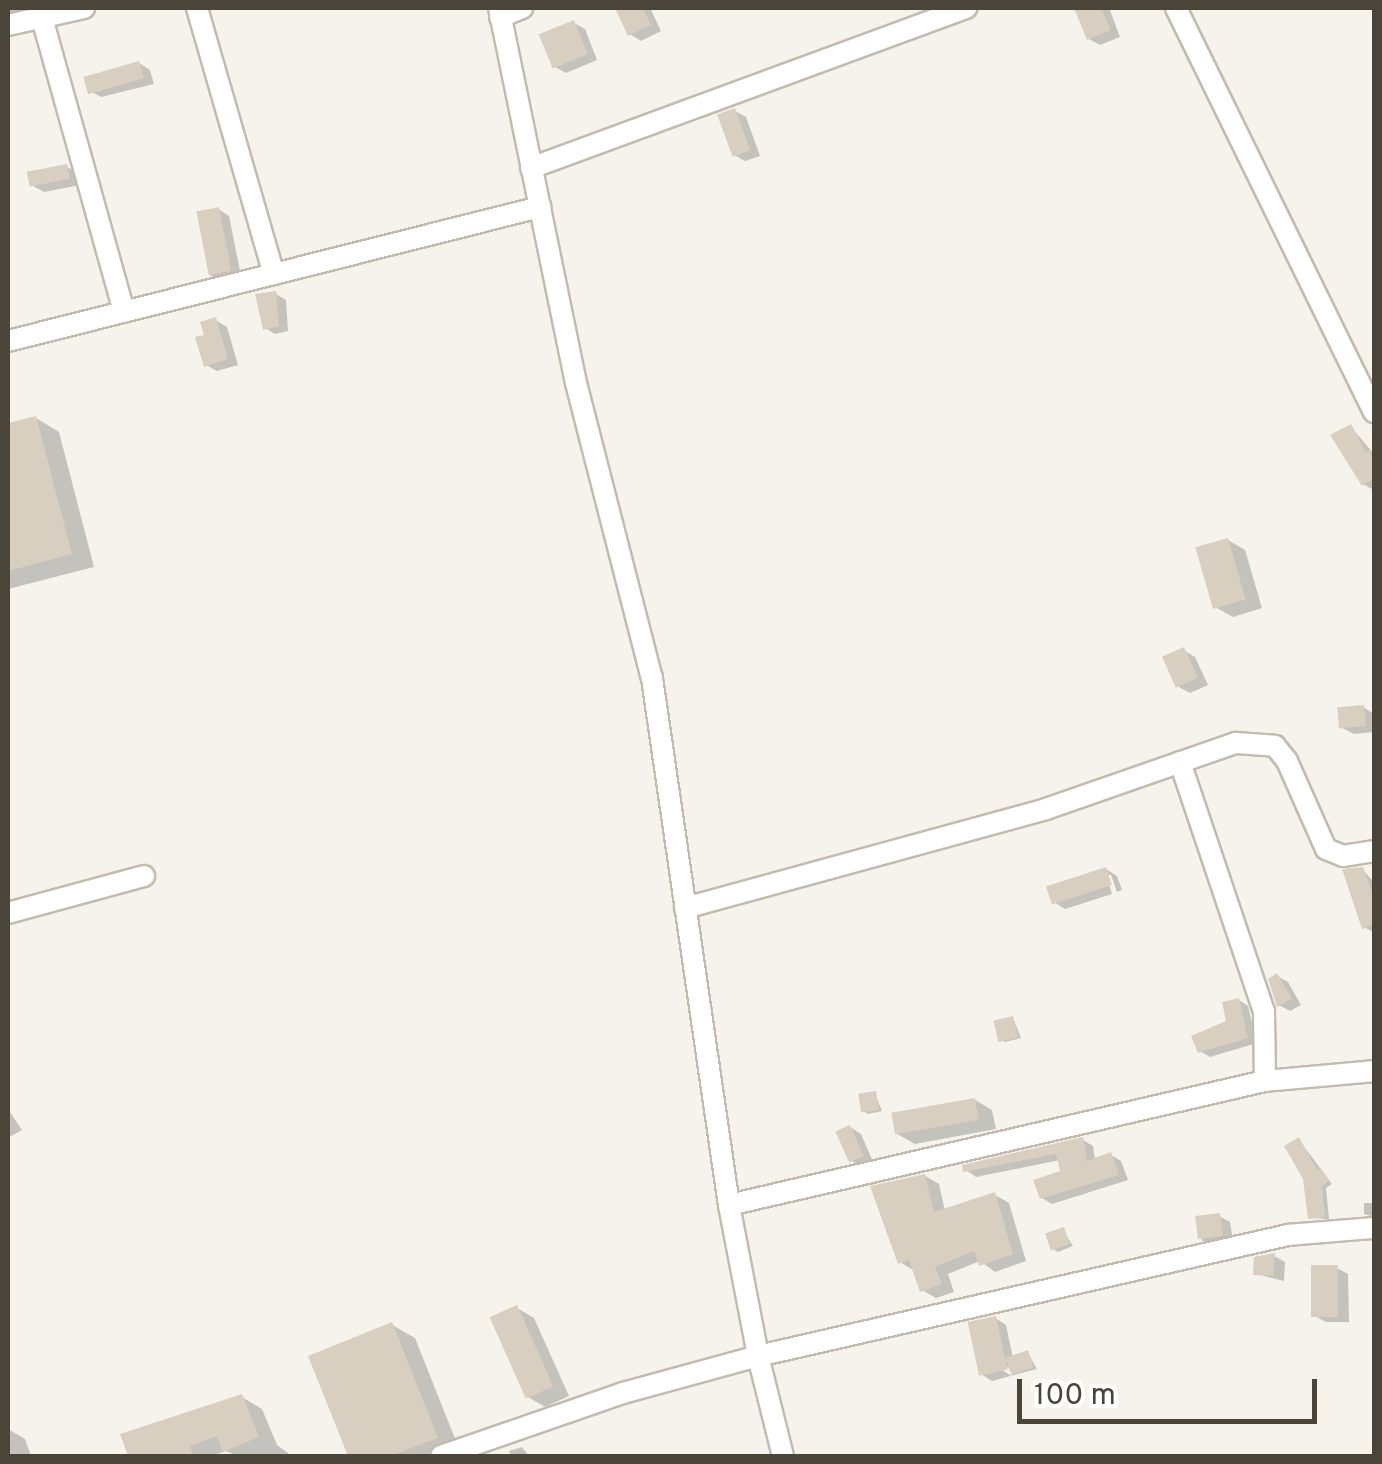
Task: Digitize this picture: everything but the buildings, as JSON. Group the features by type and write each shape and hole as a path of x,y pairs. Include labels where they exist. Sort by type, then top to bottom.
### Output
{"street":[{"path":"8,26 84,8"},
{"path":"196,8 274,274"},
{"path":"522,8 500,12 576,384 652,678 729,1205 758,1356 784,1456"},
{"path":"531,168 967,8"},
{"path":"1176,8 1374,412"},
{"path":"42,18 124,312"},
{"path":"8,341 540,208"},
{"path":"685,908 1046,809 1236,742 1275,746 1287,761 1326,849 1343,856 1374,851"},
{"path":"1180,762 1264,1011 1265,1081"},
{"path":"8,914 144,876"},
{"path":"729,1205 1265,1081 1374,1071"},
{"path":"442,1456 623,1393 758,1356 1288,1235 1374,1228"}]}
